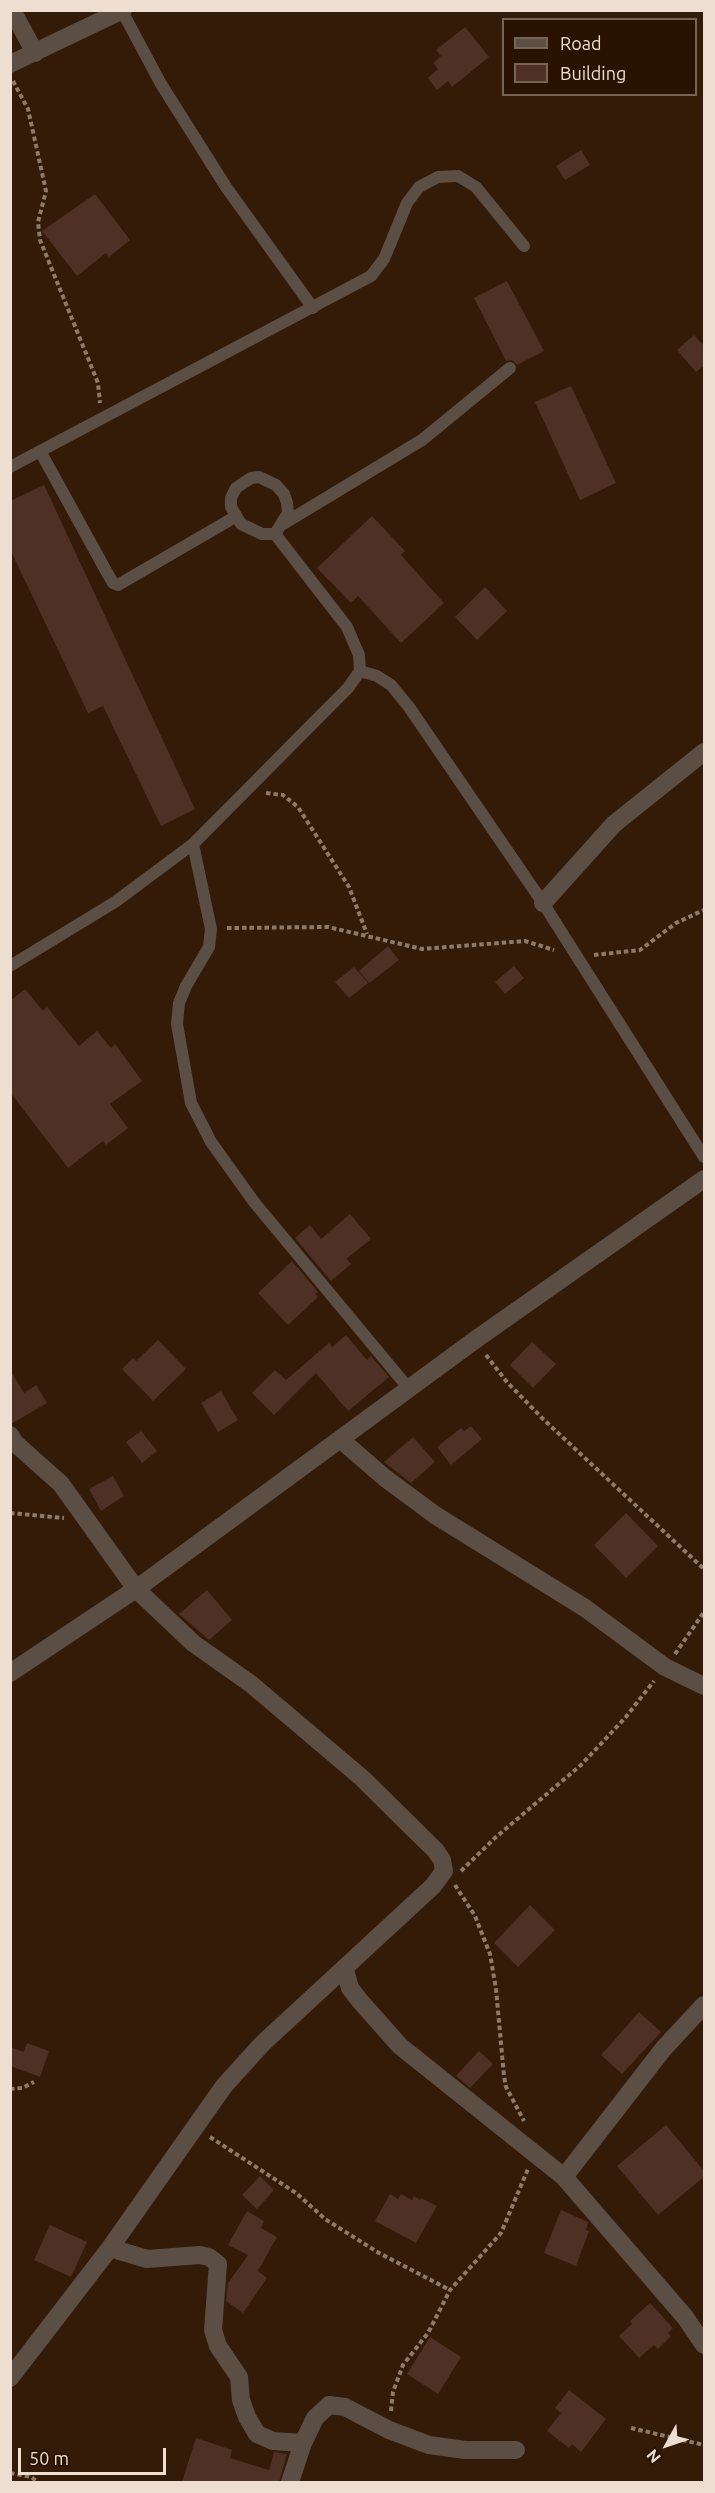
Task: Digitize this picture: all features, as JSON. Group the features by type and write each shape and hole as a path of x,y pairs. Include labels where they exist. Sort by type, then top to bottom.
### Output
{"street":[{"path":"12,10 35,53"},
{"path":"10,64 123,11"},
{"path":"543,903 614,824 705,752"},
{"path":"10,1673 136,1589 410,1390 475,1340 702,1184"},
{"path":"10,1435 15,1443 62,1484 136,1589 193,1643 251,1684 362,1778 436,1851 448,1876 433,1886 345,1970 262,2044 224,2086 110,2248 10,2378"},
{"path":"340,1439 385,1478 435,1515 585,1608 665,1667 705,1686"},
{"path":"345,1970 350,1988 400,2046 564,2176 685,2317 705,2345"},
{"path":"564,2176 664,2048 705,2005"},
{"path":"110,2248 147,2259 200,2255 209,2257 218,2264 213,2330 218,2346 239,2377 241,2400 247,2416 258,2434 273,2441 303,2443"},
{"path":"291,2482 303,2443 315,2418 329,2405 345,2407 389,2430 429,2445 465,2450 516,2450"}],"lane":[{"path":"123,11 161,84 226,187 313,308"},
{"path":"10,467 370,276 384,258 406,203 419,187 438,177 458,176 476,187 524,246"},
{"path":"279,529 288,513 284,494 276,485 259,477 251,478 236,488 231,498 235,517 251,530 262,534 279,529 422,440 510,368"},
{"path":"40,451 113,583 118,585 235,517"},
{"path":"10,966 115,902 193,844 348,688 360,671 359,655 347,627 279,529"},
{"path":"360,671 377,676 397,692 543,903 573,955 705,1157"},
{"path":"193,844 211,929 209,947 186,986 179,1004 177,1024 191,1103 211,1142 254,1202 410,1390"}],"path":[{"path":"10,78 22,94 28,109 46,191 38,222 40,240 98,383 101,419"},
{"path":"248,790 284,795 298,807 349,887 367,935"},
{"path":"211,929 328,927 422,949 525,941 573,955 612,955 640,950 676,923 705,910"},
{"path":"475,1340 506,1381 542,1418 705,1569"},
{"path":"10,1513 38,1514 88,1522"},
{"path":"389,2430 397,2378 441,2312 450,2290 484,2255 501,2233 526,2179 531,2150 522,2114 506,2087 490,1954 474,1916 448,1876 581,1765 626,1718 705,1612"},
{"path":"10,2090 22,2088 34,2082"},
{"path":"195,2126 268,2173 334,2225 379,2253 450,2290"},
{"path":"631,2428 705,2445"},
{"path":"10,2473 31,2477 38,2482"}],"building":[{"path":"465,27 489,57 452,87 448,81 437,90 428,78 438,69 433,63 441,56 436,50"},
{"path":"581,150 590,165 565,180 556,166"},
{"path":"95,194 130,240 109,257 106,253 77,276 42,231"},
{"path":"507,281 544,351 517,365 512,360 506,361 474,298"},
{"path":"694,335 705,347 705,365 696,372 677,350"},
{"path":"571,386 616,483 580,500 535,402"},
{"path":"44,485 195,809 161,826 103,706 88,713 10,549 10,501"},
{"path":"372,516 405,551 401,555 444,603 401,643 358,596 351,603 317,568"},
{"path":"485,587 507,611 477,640 455,617"},
{"path":"388,946 399,960 369,983 359,971"},
{"path":"514,966 524,978 505,994 495,982"},
{"path":"354,967 368,983 349,998 335,982"},
{"path":"25,989 43,1011 47,1007 79,1046 97,1031 111,1048 115,1044 142,1081 110,1104 128,1128 106,1145 103,1141 68,1168 10,1092 10,1001"},
{"path":"350,1214 371,1239 346,1259 351,1264 331,1281 295,1238 310,1225 321,1239"},
{"path":"292,1261 318,1292 315,1294 318,1297 288,1325 258,1293"},
{"path":"346,1335 367,1360 371,1356 389,1377 348,1411 316,1373 274,1415 252,1393 275,1370 286,1380 329,1343 332,1347"},
{"path":"158,1340 186,1369 153,1401 122,1369 133,1358 136,1361"},
{"path":"532,1342 556,1364 533,1388 510,1365"},
{"path":"10,1370 24,1393 36,1385 47,1403 11,1424"},
{"path":"221,1391 238,1420 218,1432 201,1403"},
{"path":"471,1426 482,1439 451,1465 437,1447 461,1428 464,1431"},
{"path":"141,1431 157,1451 142,1463 126,1442"},
{"path":"413,1437 435,1462 411,1483 384,1462"},
{"path":"113,1476 124,1496 101,1511 89,1489"},
{"path":"626,1513 658,1546 626,1578 594,1545"},
{"path":"207,1590 232,1620 209,1640 179,1614"},
{"path":"530,1905 555,1930 518,1967 494,1943"},
{"path":"639,2012 661,2032 622,2074 601,2055"},
{"path":"27,2043 49,2051 40,2077 10,2066 10,2047 24,2052"},
{"path":"479,2051 493,2064 470,2088 456,2076"},
{"path":"666,2125 705,2172 705,2176 658,2215 617,2166"},
{"path":"260,2176 274,2190 257,2209 242,2195"},
{"path":"390,2194 398,2199 401,2194 412,2200 414,2196 437,2206 416,2243 375,2221"},
{"path":"561,2210 588,2222 586,2230 589,2231 576,2266 544,2253"},
{"path":"247,2211 264,2221 261,2228 277,2237 258,2271 267,2278 243,2313 226,2301 228,2283 248,2255 228,2245"},
{"path":"50,2225 87,2242 71,2277 34,2260"},
{"path":"650,2303 673,2328 668,2333 671,2336 658,2349 654,2345 639,2358 619,2336 632,2324 630,2321"},
{"path":"430,2337 461,2357 438,2394 407,2374"},
{"path":"569,2390 606,2419 581,2452 572,2444 569,2448 547,2431 561,2413 555,2408"},
{"path":"196,2438 232,2450 230,2458 269,2470 274,2452 287,2454 279,2482 182,2482"}]}
